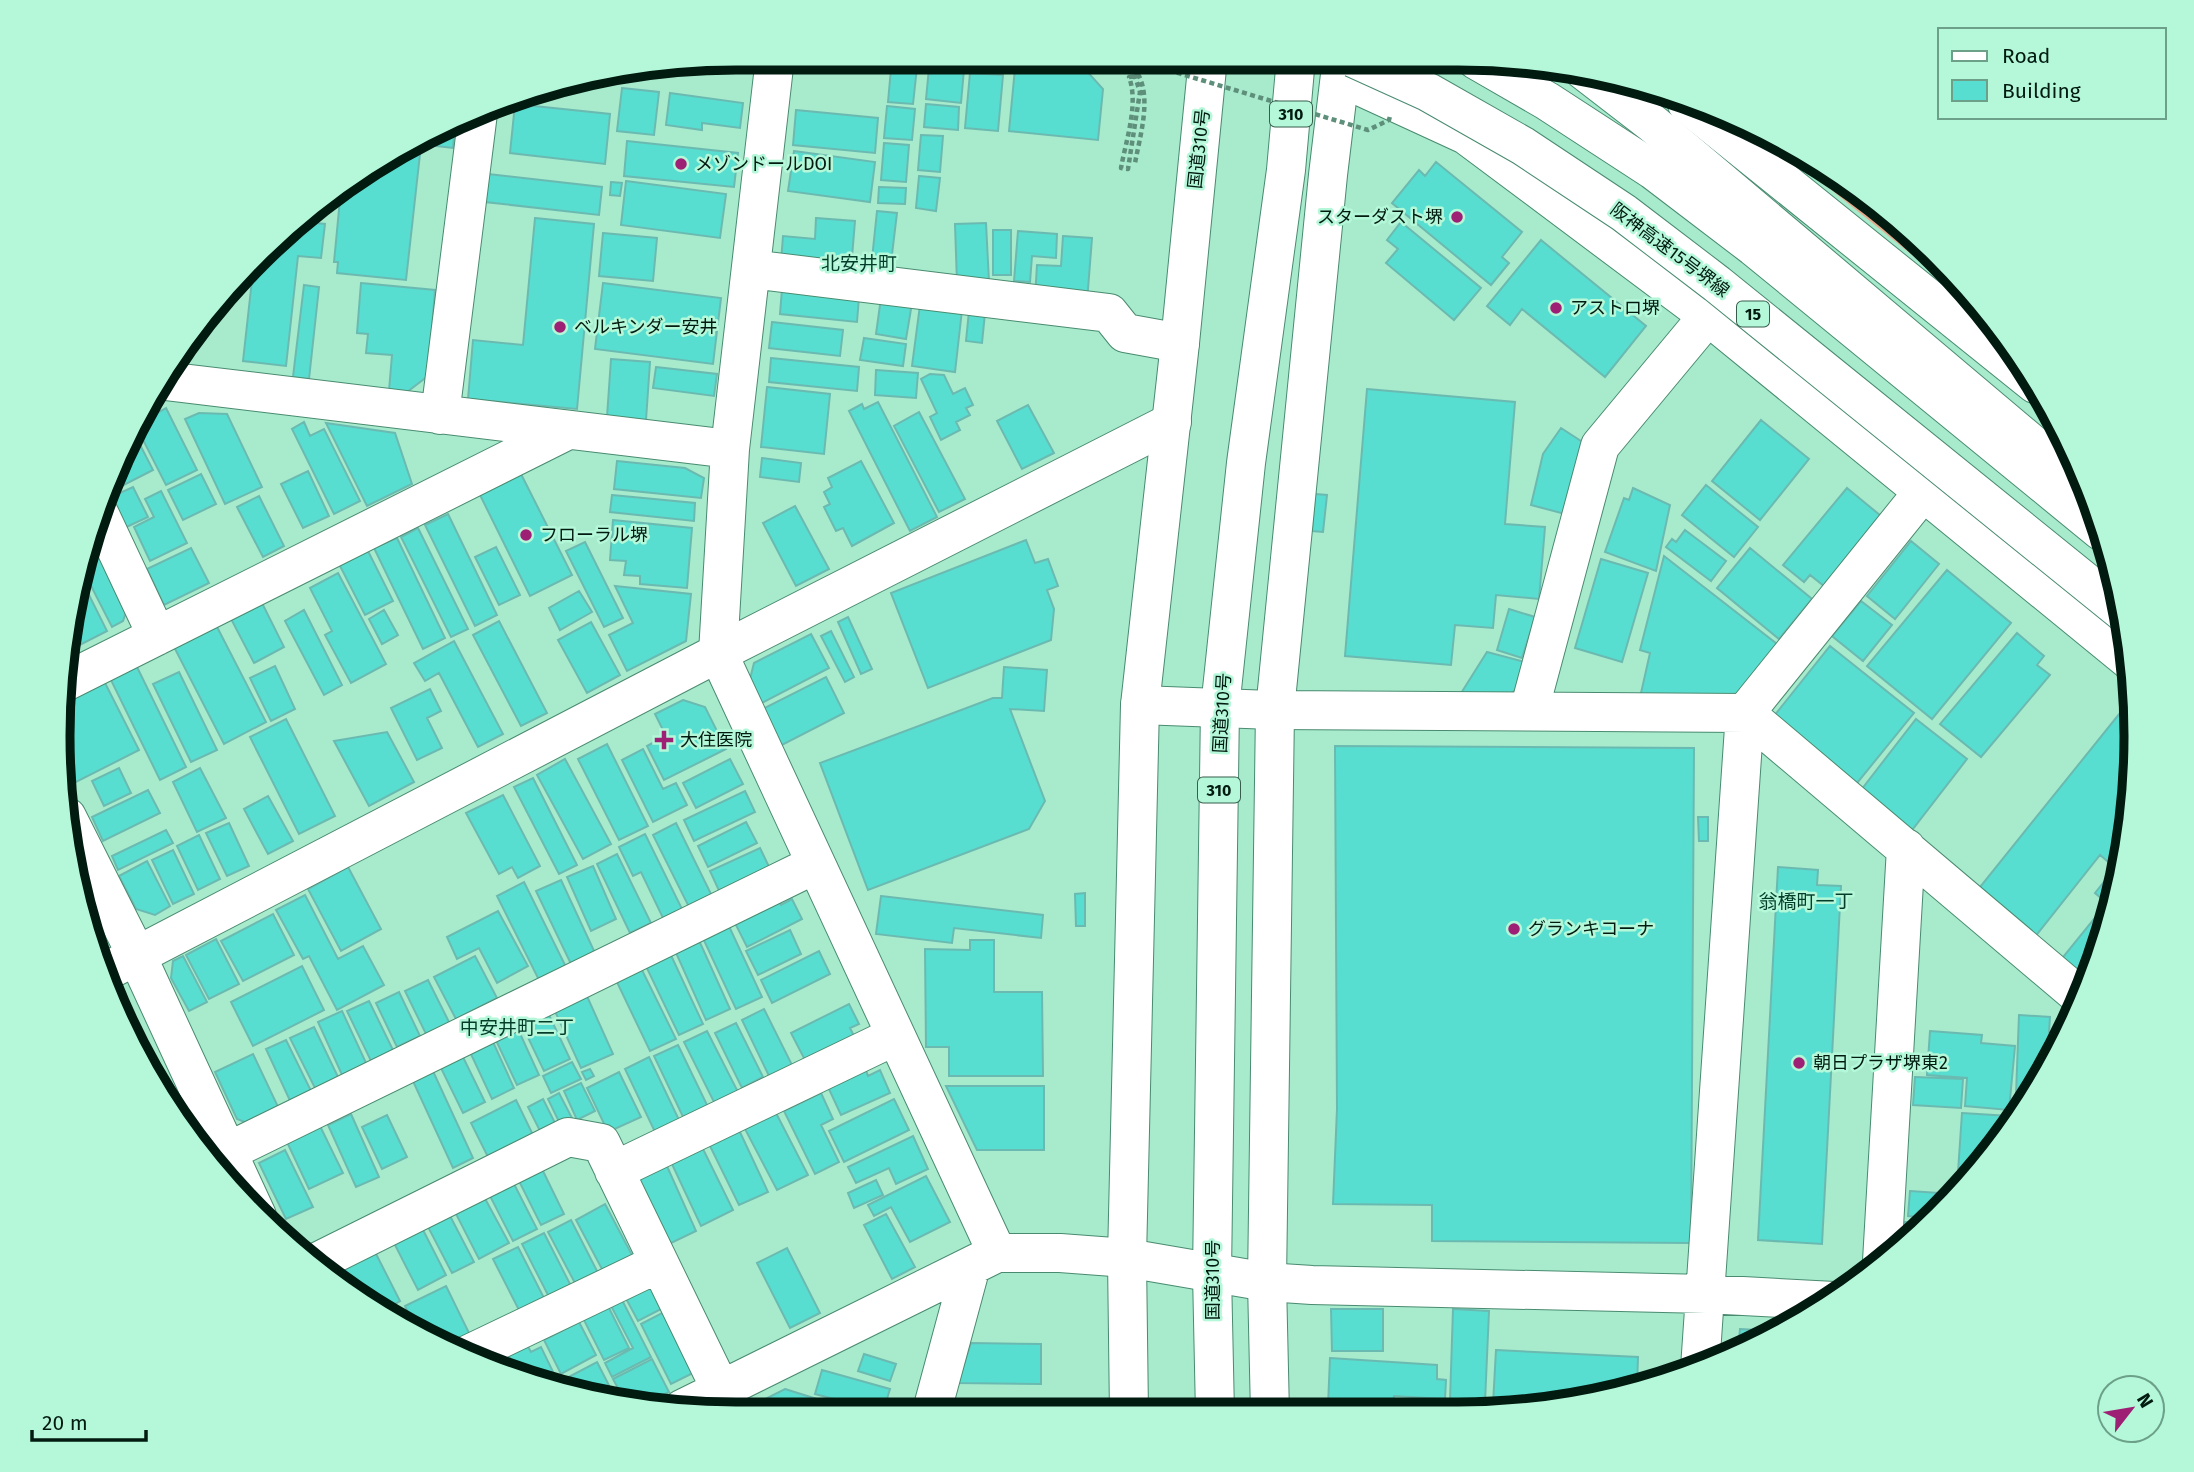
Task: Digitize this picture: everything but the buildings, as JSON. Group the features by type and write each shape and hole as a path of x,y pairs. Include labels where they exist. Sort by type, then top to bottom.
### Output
{"main road":[{"path":"774,70 730,449 718,653 895,1036 984,1260 935,1402"},
{"name":"国道310号","path":"1129,1402 1127,1258 1140,705 1172,422 1207,70"},
{"name":"国道310号","path":"1214,1402 1212,1273 1220,708 1246,463 1286,170 1295,70"},
{"name":"310","path":"1275,710 1328,175 1344,70"},
{"path":"1355,70 1465,135 1708,316 2118,651"},
{"name":"阪神高速15号堺線","path":"1363,70 1428,92 1523,146 1624,213 1717,284 2110,602"},
{"path":"1495,71 1547,101 1653,170 1724,224 2089,521"},
{"path":"1605,87 1653,124 2071,477"},
{"path":"1704,117 2010,364"},
{"path":"440,415 477,123"},
{"path":"751,269 1109,313 1125,332 1180,343"},
{"path":"1529,711 1600,446 1708,316"},
{"path":"172,382 730,449"},
{"path":"123,963 718,653 1172,422"},
{"path":"73,678 568,430"},
{"path":"1701,1356 1745,713 1923,492"},
{"path":"104,524 157,636"},
{"path":"1140,705 1275,710 1745,713 2073,991"},
{"path":"1270,1402 1267,1282 1275,710"},
{"path":"1883,1248 1906,848"},
{"path":"80,850 123,963 241,1181"},
{"path":"227,1152 816,864"},
{"path":"614,1171 895,1036"},
{"path":"324,1258 568,1137 601,1143 721,1390"},
{"path":"698,1401 984,1260 1060,1253 1127,1258 1267,1282 1312,1285 1813,1299"},
{"path":"478,1350 659,1263"}],"path":[{"path":"1168,70 1368,130 1389,120 1392,107"},
{"path":"1135,76 1140,92 1128,169 1121,168 1133,99 1129,76 1135,76 1139,76 1145,87 1135,163"}],"green space":[{"path":"1800,164 1828,182 1897,235 1942,279"}],"place":[{"name":"メゾンドールDOI","path":"681,164"},
{"name":"スターダスト堺","path":"1457,217"},
{"name":"アストロ堺","path":"1556,308"},
{"name":"ベルキンダー安井","path":"560,327"},
{"name":"フローラル堺","path":"526,535"},
{"name":"大住医院","path":"664,740"},
{"name":"グランキコーナ","path":"1514,929"},
{"name":"朝日プラザ堺東2","path":"1799,1063"}],"district":[{"name":"北安井町","path":"859,263"},
{"name":"翁橋町一丁","path":"1806,901"},
{"name":"中安井町二丁","path":"517,1027"}]}
